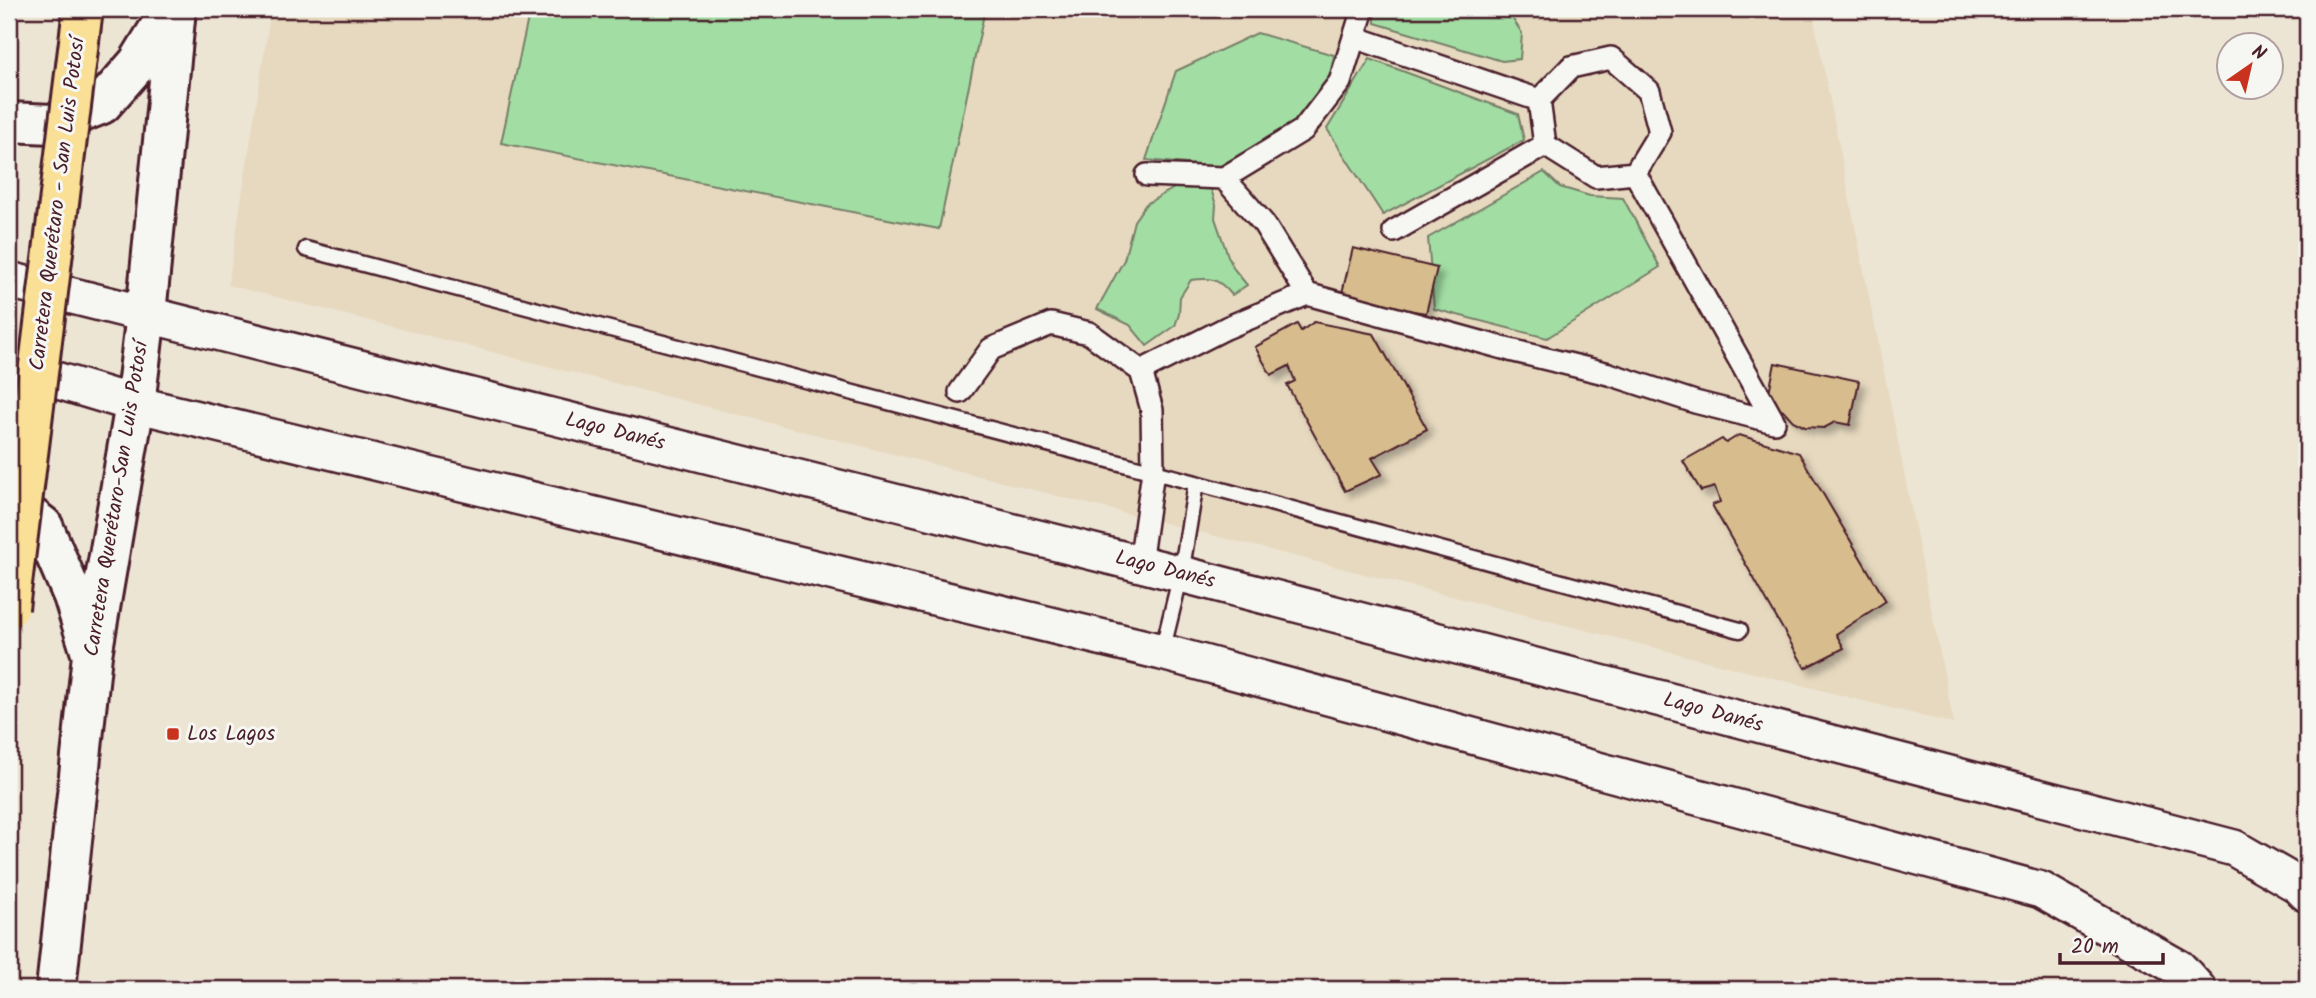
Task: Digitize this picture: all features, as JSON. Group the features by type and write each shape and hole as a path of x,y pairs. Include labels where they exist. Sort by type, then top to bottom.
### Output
{"highway":[{"name":"Carretera Querétaro - San Luis Potosí","path":"9,608 83,9"}],"main road":[{"path":"9,122 52,124 102,104 138,63 174,9"},
{"name":"Carretera Querétaro-San Luis Potosí","path":"56,989 92,655 135,404 146,314 174,9"},
{"path":"9,500 43,526 73,596 92,655"}],"street":[{"path":"1147,175 1224,178 1303,130 1340,82 1363,9"},
{"path":"1354,37 1539,100"},
{"path":"1539,100 1572,67 1611,58 1649,91 1660,132 1635,173"},
{"path":"1539,100 1545,145"},
{"path":"1545,145 1596,177 1635,173"},
{"path":"1394,231 1545,145"},
{"path":"1141,371 1226,328 1307,293 1510,350 1609,374 1695,402 1774,422 1635,173"},
{"path":"1224,178 1264,224 1307,293"},
{"name":"Lago Danés","path":"9,279 1181,574 2234,848 2298,885 2307,894"},
{"path":"960,392 991,349 1051,324 1089,333 1141,371 1152,410 1153,471 1140,564"},
{"path":"9,366 135,404 1162,652 2041,890 2179,968 2198,989"}],"lane":[{"path":"306,249 1153,471 1740,630"},
{"path":"1162,652 1181,574 1196,483"}],"shaded area":[{"path":"271,9 1812,9 1954,724 228,285"}],"green space":[{"path":"530,9 985,9 939,229 501,143"},
{"path":"1375,9 1506,9 1522,33 1520,59 1502,61 1375,23"},
{"path":"1257,33 1334,55 1329,80 1293,124 1218,167 1146,160 1176,71"},
{"path":"1370,59 1518,114 1524,140 1383,215 1327,129"},
{"path":"1544,172 1560,187 1590,196 1623,198 1660,267 1547,338 1434,309 1428,238"},
{"path":"1198,185 1211,189 1216,205 1215,218 1228,256 1234,269 1247,285 1232,295 1214,280 1191,280 1180,297 1175,326 1147,346 1130,325 1097,309 1124,260 1134,221 1146,204 1178,186"}],"building":[{"path":"1353,248 1437,268 1426,313 1362,303 1357,296 1342,293"},
{"path":"1314,322 1374,334 1427,429 1372,458 1382,474 1345,491 1287,385 1295,381 1289,366 1271,375 1255,347 1297,324 1301,331"},
{"path":"1775,363 1859,381 1850,425 1835,422 1824,428 1805,427 1793,421 1784,411 1766,407"},
{"path":"1739,435 1799,453 1886,601 1836,634 1844,648 1805,668 1712,505 1720,502 1715,487 1701,491 1683,461 1722,439 1726,443"}],"place":[{"name":"Los Lagos","path":"173,734"}]}
